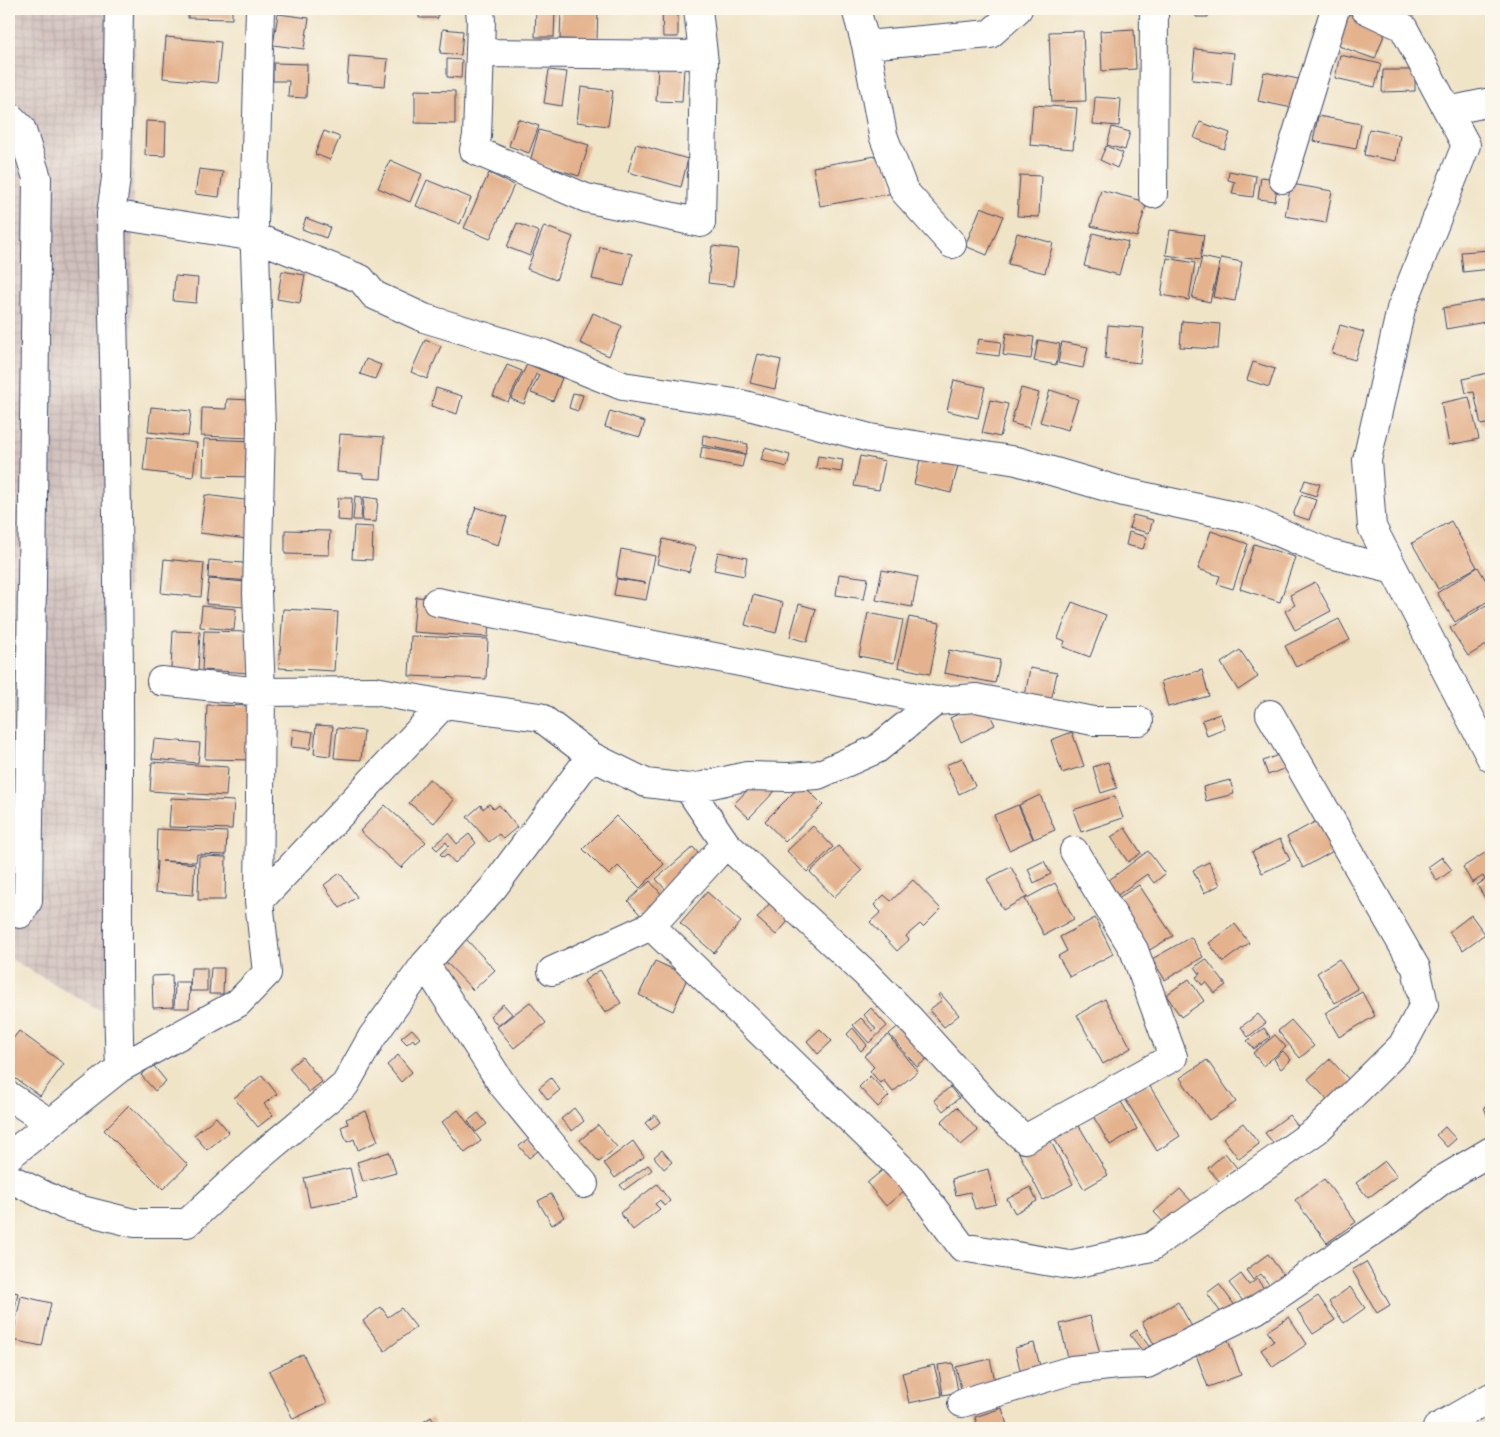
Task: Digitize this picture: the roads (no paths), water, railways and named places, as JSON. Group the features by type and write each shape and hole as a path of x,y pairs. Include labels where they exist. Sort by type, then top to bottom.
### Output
{"street":[{"path":"119,9 116,178 111,214 120,707 118,901 120,1068"},
{"path":"9,1156 120,1068 238,1003 267,973 259,901 261,692 257,593 261,427 255,237 260,9"},
{"path":"480,9 477,136 474,150 586,198 701,222 703,55 698,9"},
{"path":"856,9 866,45 883,134 904,191 952,244"},
{"path":"866,45 990,34 1018,9"},
{"path":"1152,194 1154,9"},
{"path":"1283,179 1335,9"},
{"path":"1365,9 1403,27 1466,145 1401,309 1367,460 1372,527 1491,758"},
{"path":"480,53 703,55"},
{"path":"1448,111 1491,102"},
{"path":"9,116 21,128 37,178 28,901 20,914 9,906"},
{"path":"111,214 255,237 361,280 374,295 424,318 543,354 623,386 741,404 870,438 1017,461 1124,492 1248,519 1330,554 1394,570"},
{"path":"438,602 936,701 976,698 1093,720 1139,721"},
{"path":"161,681 261,692 375,691 444,704 540,718 591,756 646,783 688,788 748,776 818,775 878,749 936,701"},
{"path":"259,901 444,704"},
{"path":"651,926 912,1179 962,1248 1069,1265 1151,1248 1316,1130 1402,1046 1424,1005 1416,968 1270,714"},
{"path":"9,1178 66,1206 85,1211 134,1223 187,1223 253,1162 345,1084 372,1037 425,964 493,888 591,756"},
{"path":"688,788 726,844 871,980 910,1019 991,1109 1025,1139 1174,1057 1134,950 1074,851"},
{"path":"552,971 651,926 726,844"},
{"path":"425,964 502,1084 584,1184"},
{"path":"9,1096 50,1123"},
{"path":"962,1404 1072,1370 1147,1364 1256,1310 1390,1220 1442,1180 1491,1151"},
{"path":"1437,1428 1491,1397"}]}
